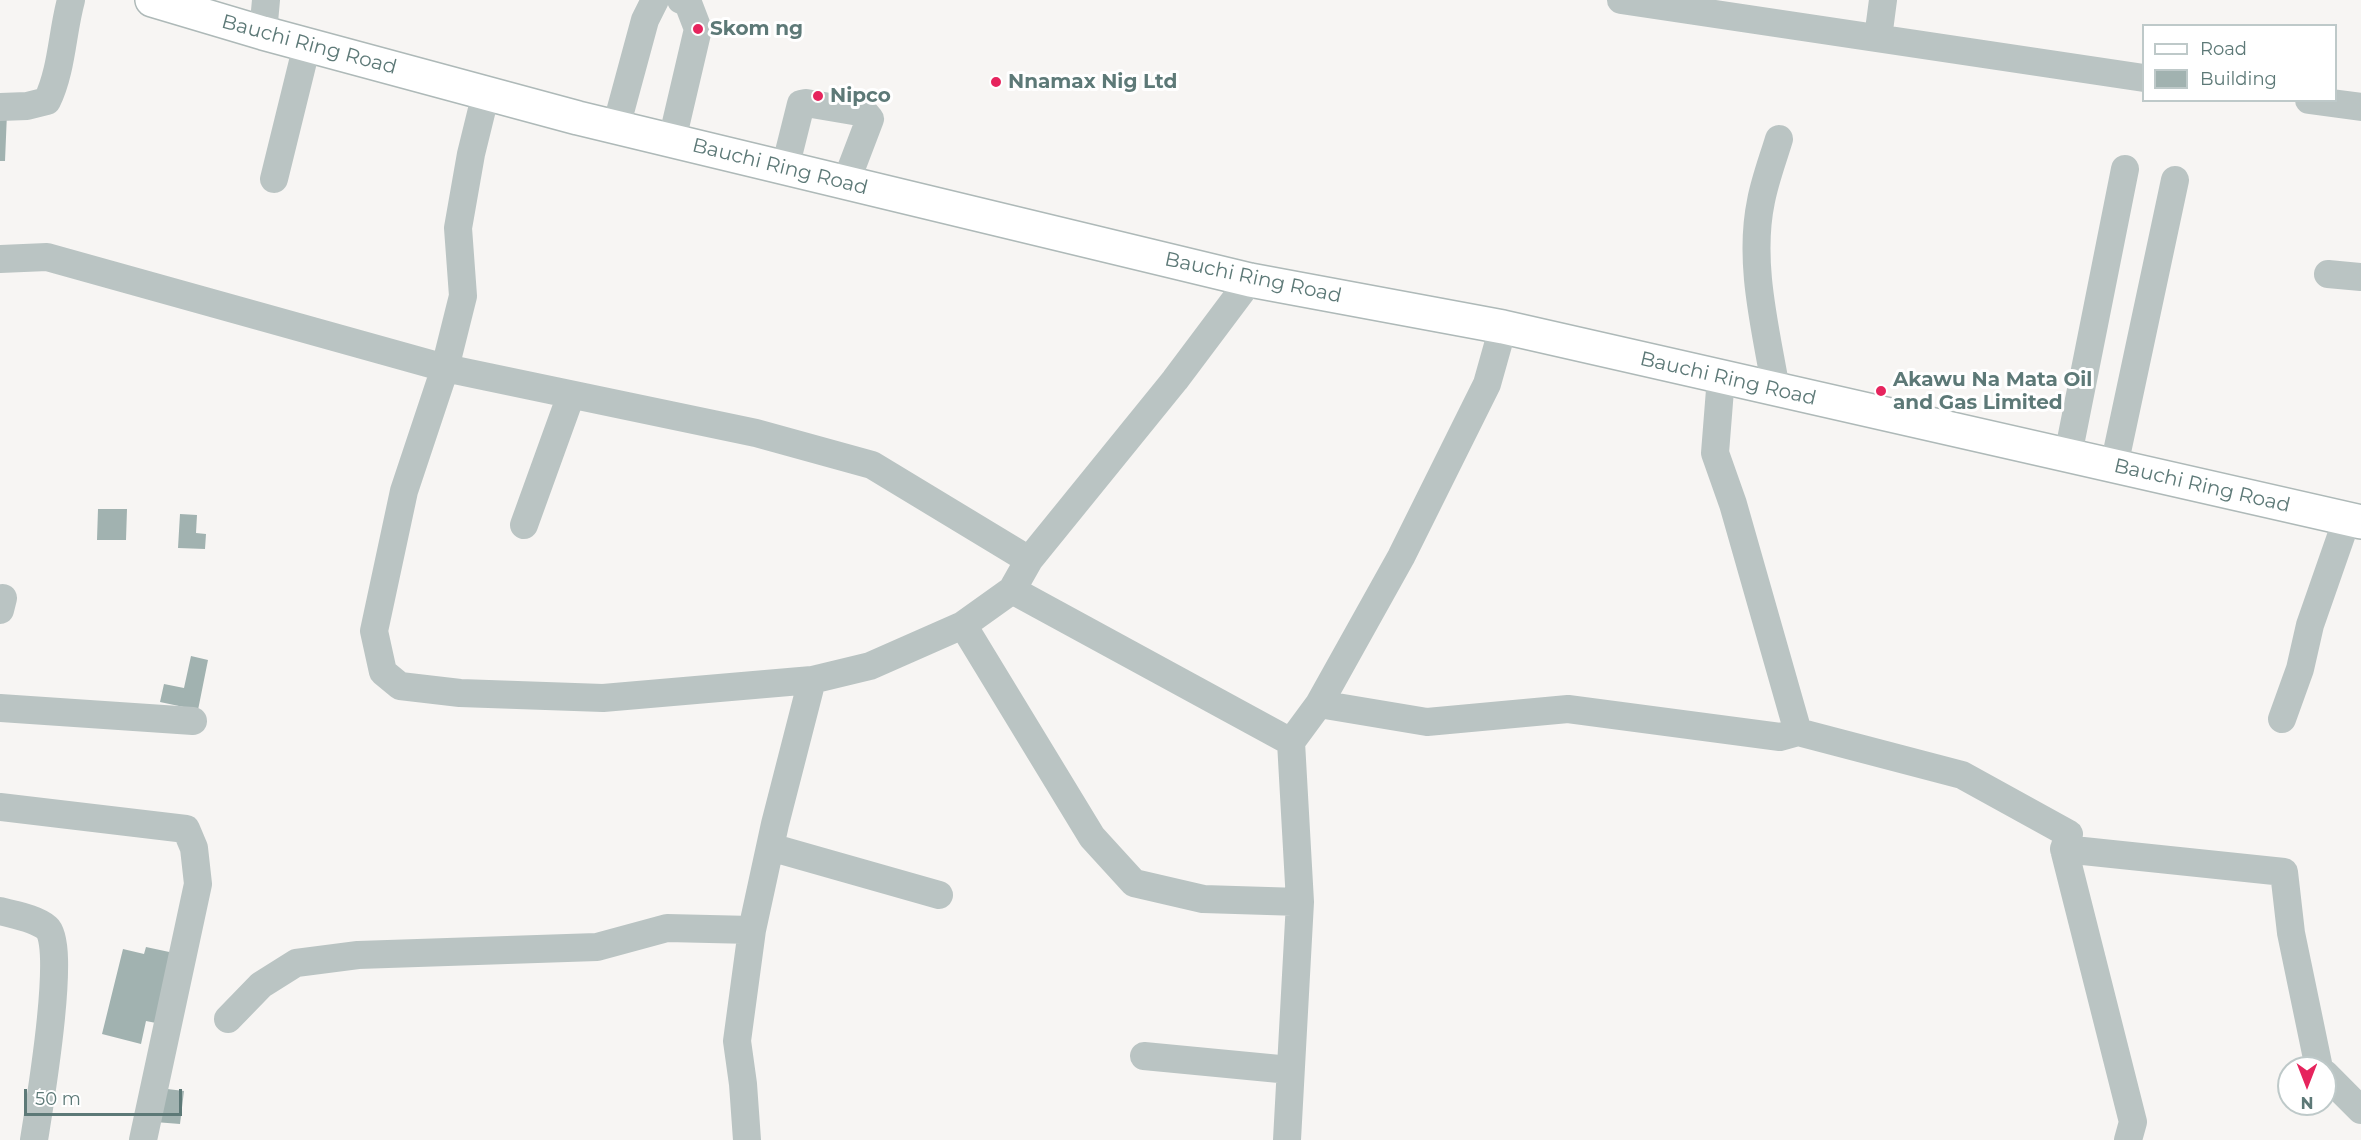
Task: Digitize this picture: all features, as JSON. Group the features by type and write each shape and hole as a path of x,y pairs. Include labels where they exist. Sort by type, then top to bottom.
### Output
{"main road":[{"name":"Bauchi Ring Road","path":"152,0 263,33 616,127 1250,280 1503,327 2354,520"}],"street":[{"path":"0,107 27,106 47,101 56,82 64,25 71,0"},
{"path":"263,33 266,0"},
{"path":"616,127 645,20 655,0"},
{"path":"672,141 698,29 688,3 681,0"},
{"path":"1621,0 1678,4 2005,59 2142,78"},
{"path":"1878,38 1883,0"},
{"path":"274,179 308,45"},
{"path":"486,93 471,154 459,220 463,296 446,368 404,491 374,631 383,672 400,686 460,693 603,698 812,680 870,666 963,625 1011,590 1029,560 1175,380 1250,280"},
{"path":"2324,102 2361,107"},
{"path":"785,168 801,104 865,113 870,119 846,183"},
{"path":"1776,390 1759,286 1756,245 1761,202 1779,139"},
{"path":"2067,455 2125,169"},
{"path":"2114,466 2175,180"},
{"path":"0,259 47,257 446,368 756,434 873,465 1029,560"},
{"path":"2328,274 2361,277"},
{"path":"1287,1140 1299,902 1291,742 1319,704 1401,557 1487,384 1503,327"},
{"path":"1721,377 1715,453 1733,504 1798,732"},
{"path":"524,525 571,394"},
{"path":"2282,719 2300,669 2310,625 2354,520"},
{"path":"1011,590 1291,742"},
{"path":"963,625 1092,837 1134,883 1203,899 1299,902"},
{"path":"747,1140 743,1083 736,1041 752,930 770,847 812,680"},
{"path":"1319,704 1427,722 1568,709 1779,737 1798,732 1962,775 2069,834 2064,849 2133,1122 2128,1140"},
{"path":"0,708 193,721"},
{"path":"0,807 186,829 194,848 198,884 143,1140"},
{"path":"770,847 939,895"},
{"path":"2064,849 2284,872 2291,933 2317,1056"},
{"path":"0,911 29,919 48,928 54,940 54,993 34,1140"},
{"path":"228,1019 261,985 296,963 358,955 597,947 667,928 752,930"},
{"path":"1144,1056 1290,1070"},
{"path":"2337,1086 2361,1110"}],"building":[{"path":"0,113 7,113 5,161 0,161"},
{"path":"98,509 127,509 126,540 97,540"},
{"path":"180,514 197,515 196,533 206,534 205,549 178,548"},
{"path":"191,656 208,660 198,710 160,702 164,684 184,688"},
{"path":"146,947 174,953 156,1023 146,1021 141,1044 102,1034 123,949 144,954"},
{"path":"159,1088 184,1091 180,1124 155,1122"}],"place":[{"name":"Skom ng","path":"698,29"},
{"name":"Nnamax Nig Ltd","path":"996,82"},
{"name":"Nipco","path":"818,96"},
{"name":"Akawu Na Mata Oil and Gas Limited","path":"1881,391"}]}
